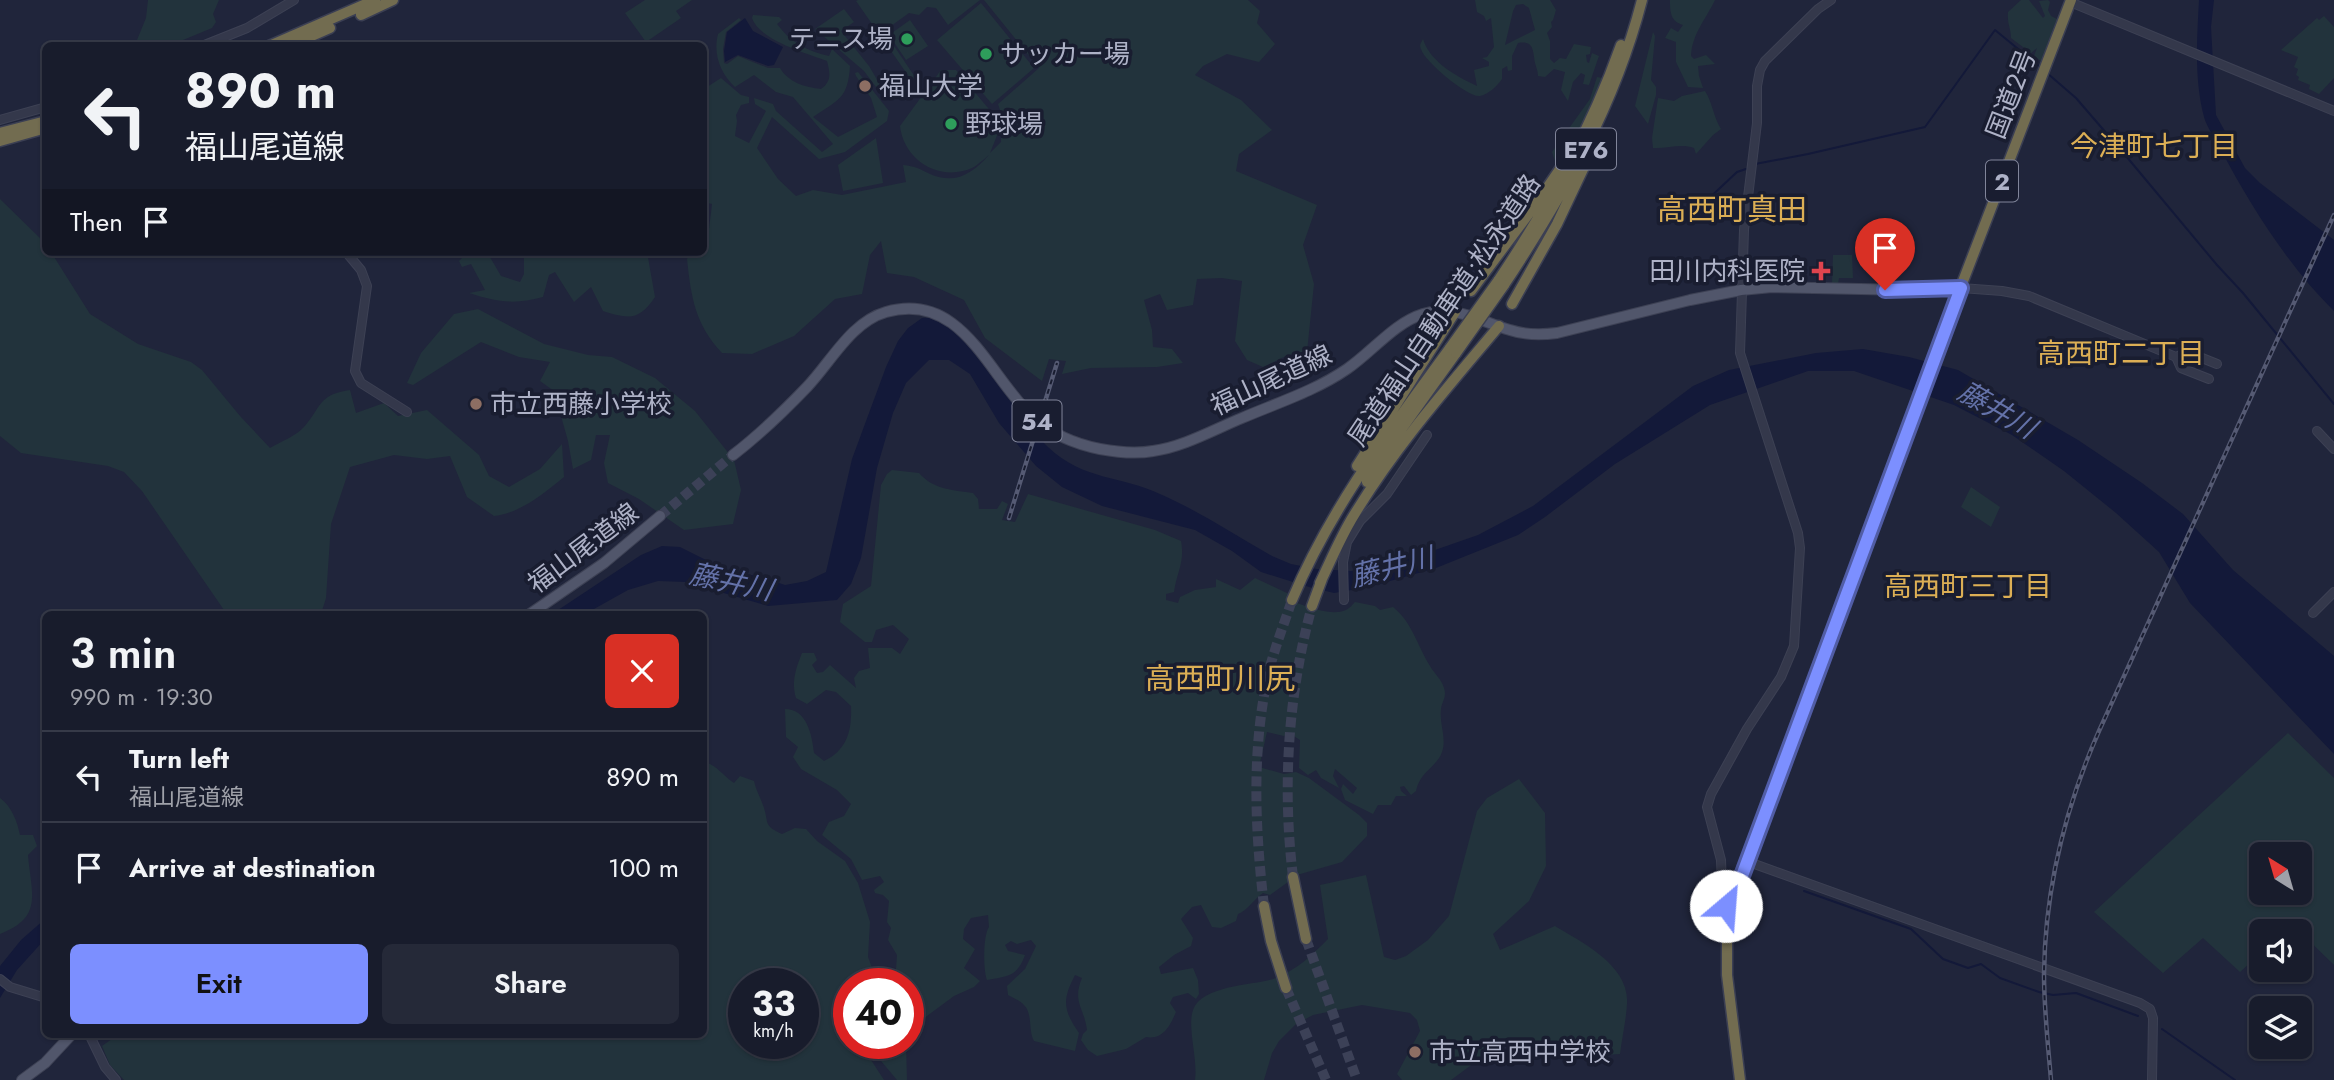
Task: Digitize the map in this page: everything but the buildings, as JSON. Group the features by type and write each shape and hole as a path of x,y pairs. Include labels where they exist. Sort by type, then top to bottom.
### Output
{"highway":[{"path":"278,42 375,0"},
{"path":"298,42 393,0"},
{"name":"尾道福山自動車道;松永道路","path":"1501,283 1565,173 1591,121 1621,46 1634,0"},
{"name":"尾道福山自動車道;松永道路","path":"1292,600 1317,544 1400,431 1571,178 1598,124 1620,69 1642,0"},
{"name":"国道2号","path":"1740,1080 1727,975 1727,927 1730,908 2071,1"},
{"path":"1471,291 1558,171 1598,100 1621,46"},
{"path":"1512,304 1587,164 1606,116 1620,69"},
{"path":"0,134 42,122"},
{"path":"0,141 42,129"},
{"path":"1366,475 1455,312"},
{"path":"1366,475 1416,426 1499,326"},
{"name":"尾道福山自動車道;松永道路","path":"1312,606 1366,475"},
{"path":"1293,877 1307,939"},
{"path":"1264,906 1271,942 1286,988"}],"main road":[{"name":"福山尾道線","path":"733,455 808,386 852,334 874,317 908,309 929,311 953,322 971,340 1026,409 1060,437 1103,450 1150,452 1170,448 1328,380 1348,368 1399,327 1416,317 1439,311 1455,312 1527,334 1557,333 1741,290 1772,287 1908,290 1961,288"},
{"name":"福山尾道線","path":"534,611 604,563 660,516"},
{"path":"22,1080 45,1063 68,1038"}],"street":[{"path":"212,42 247,28 294,0"},
{"path":"1730,908 1726,906 1721,885 1721,860 1707,807 1711,794 1746,729 1781,677 1794,646 1800,548 1798,533 1742,362 1739,331 1744,230 1757,123 1757,86 1765,61 1830,0"},
{"path":"2071,1 2334,111"},
{"path":"0,120 42,108"},
{"path":"349,256 361,270 367,286 355,371 357,378 407,412"},
{"path":"1961,288 2029,296 2176,357 2181,368 2209,379"},
{"path":"2176,357 2186,352 2217,364"},
{"path":"2317,430 2334,449"},
{"path":"1344,600 1343,562 1353,531 1387,494 1427,435"},
{"path":"2313,613 2334,592"},
{"path":"1746,861 2140,1003 2150,1009 2153,1018 2152,1080"},
{"path":"0,979 8,985 42,997"},
{"path":"91,1038 105,1067 117,1080"}],"shaded area":[{"path":"148,0 219,0 213,14 216,22 212,28 178,42 139,42 137,40 146,18"},
{"path":"645,0 692,0 676,11 681,18 646,42 625,13"},
{"path":"980,0 948,25 936,8 927,7 919,15 909,13 884,31 915,77 912,81 856,1"},
{"path":"984,0 1248,0 1260,11 1257,23 1275,44 1259,62 1227,54 1203,66 1195,75 1241,100 1272,130 1239,154 1236,171 1317,205 1303,245 1314,284 1307,352 1288,355 1263,367 1247,360 1235,341 1242,281 1222,278 1197,279 1193,305 1167,310 1160,294 1144,300 1152,330 1153,347 1172,349 1183,363 1157,367 1091,368 1062,374 1066,361 1049,359 1042,381 985,338 964,300 914,277 887,273 881,241 870,255 862,294 835,299 794,336 752,354 722,353 700,321 690,286 687,259 690,256 707,256 707,232 712,204 707,203 707,87 721,78 741,95 749,97 749,103 741,105 736,115 735,136 749,143 766,111 755,104 754,98 773,104 776,111 822,152 833,144 793,97 776,92 754,75 735,87 725,76 719,63 716,49 718,34 739,18 741,20 726,32 724,63 727,64 738,56 768,68 780,68 798,83 821,89 829,76 827,61 773,39 756,26 753,15 779,17 782,20 777,24 782,30 793,41 806,48 829,56 832,49 850,66 847,86 840,98 813,117 838,137 877,117 871,98 855,73 858,72 889,111 887,121 845,152 819,159 772,117 757,148 778,179 796,196 813,190 842,195 906,182 903,165 939,177 962,176 976,168 989,155 972,168 960,172 936,170 916,158 908,149 900,126 941,70 956,70 999,121 998,133 990,153 1001,142 1002,116 998,104 1039,68"},
{"path":"1475,0 1550,0 1556,10 1551,22 1552,27 1547,33 1550,59 1554,63 1560,58 1566,59 1574,44 1591,47 1590,54 1586,55 1587,62 1589,63 1592,53 1599,56 1589,85 1583,84 1585,75 1581,73 1573,82 1568,101 1561,90 1565,72 1554,69 1545,77 1538,76 1532,47 1527,43 1518,43 1512,56 1512,70 1508,71 1507,66 1502,69 1502,79 1490,92 1480,96 1466,91 1430,62 1420,44 1423,39 1431,55 1453,73 1477,86 1474,70 1489,66 1489,62 1482,58 1487,57 1494,47 1491,18 1486,21 1484,16 1477,12","holes":["1523,4 1529,8 1535,30 1505,45 1516,5"]},
{"path":"1670,0 1715,0 1692,48 1691,56 1694,59 1706,55 1715,64 1698,66 1703,88 1688,87 1676,62 1676,42 1665,38 1671,28 1678,32 1683,25 1672,16"},
{"path":"2021,0 2029,0 2043,18 2045,16 2039,1 2048,0 2048,10 2051,16 2057,19 2041,61 2034,56 2037,48 2031,53 2011,38 2008,12"},
{"name":"サッカー場","path":"981,3 1034,68 992,104 937,40"},
{"path":"844,9 854,22 841,31 869,66 888,98 885,99 864,71 815,29"},
{"path":"2324,16 2334,27 2334,78 2319,94 2309,89 2310,85 2298,80 2298,69 2294,67 2298,57 2281,50 2317,18 2319,20"},
{"name":"テニス場","path":"910,20 928,46 906,60 889,35"},
{"path":"1653,32 1655,36 1651,80 1656,87 1656,95 1648,124 1635,106"},
{"path":"1597,77 1602,78 1588,111 1556,164 1552,152 1590,99"},
{"path":"1705,91 1721,129 1696,154 1694,148 1689,147 1653,148 1658,98 1674,101 1682,96"},
{"path":"876,138 883,183 843,191 838,165"},
{"path":"0,199 42,240 42,256 54,256 90,314 138,344 191,362 202,370 270,448 301,430 321,403 331,395 350,390 356,413 384,403 398,416 427,410 479,455 489,476 509,487 540,469 562,444 564,477 523,507 494,516 467,497 450,456 427,459 394,455 350,467 331,524 326,598 322,611 226,611 142,491 124,472 108,466 21,453 0,436"},
{"path":"1833,255 1852,255 1853,278 1839,278 1838,284 1832,284"},
{"path":"464,256 489,256 501,276 520,282 524,274 524,256 648,256 655,297 644,310 633,316 612,314 603,311 591,287 574,302 555,272 549,275 543,297 514,302 488,299 469,293 485,290 471,264 462,267 459,261"},
{"path":"478,309 544,344 588,355 612,357 655,378 695,411 734,460 741,490 733,524 684,530 639,499 608,483 604,463 610,435 596,435 591,460 573,469 554,391 540,381 550,362 519,357 481,342 413,385 407,383 421,353 454,314"},
{"path":"892,470 919,473 937,486 973,493 978,499 979,509 997,509 1002,501 1008,504 1002,520 1015,522 1028,494 1155,530 1181,541 1181,561 1174,592 1166,594 1166,600 1178,603 1180,597 1195,590 1216,587 1216,579 1240,590 1255,578 1289,594 1288,600 1324,611 1346,610 1355,602 1375,606 1380,610 1393,607 1410,627 1443,685 1445,694 1441,715 1444,741 1440,757 1421,779 1416,791 1411,795 1404,786 1400,787 1407,796 1396,796 1391,805 1378,805 1373,814 1345,800 1341,789 1343,784 1353,794 1357,788 1335,769 1333,776 1339,788 1321,778 1316,770 1308,775 1299,768 1300,740 1289,733 1284,736 1267,732 1259,767 1284,774 1296,772 1309,778 1367,823 1367,836 1342,862 1290,877 1288,882 1270,895 1260,895 1238,914 1236,921 1221,928 1212,927 1201,905 1192,907 1181,919 1193,938 1191,946 1159,967 1161,974 1193,968 1198,980 1199,994 1196,999 1188,993 1173,997 1170,1003 1176,1012 1168,1027 1157,1036 1146,1037 1126,1049 1097,1056 1088,1050 1081,1040 1087,1030 1078,999 1082,978 1075,975 1068,991 1066,1005 1079,1033 1075,1051 1034,1041 1027,1009 1008,995 1007,986 1025,969 1036,946 1031,940 1017,944 1011,941 1005,945 1008,951 1025,955 1019,968 1001,978 987,980 984,953 989,927 988,915 971,918 964,929 963,939 975,949 964,968 980,981 924,1018 924,968 896,968 897,955 888,940 891,928 887,922 889,901 874,890 884,882 880,876 862,880 851,859 822,835 829,822 844,816 851,804 837,790 801,769 793,757 798,747 786,737 785,709 799,713 807,724 814,753 824,761 832,757 843,745 849,731 851,706 836,692 826,690 807,704 796,698 794,681 802,653 814,653 817,660 812,665 817,673 823,672 830,665 856,688 854,678 859,671 870,668 868,648 892,648 900,654 909,639 893,625 876,630 872,642 865,642 840,622 843,604 871,586 881,485"},
{"path":"1971,487 2000,507 1991,527 1961,507"},
{"path":"2288,733 2334,778 2334,965 2312,944 2312,919 2249,919 2249,964 2240,972 2203,938 2163,973 2094,912"},
{"path":"707,763 734,783 740,776 754,781 769,826 782,834 795,828 806,829 817,841 845,861 858,883 870,922 868,957 872,968 833,968 833,1059 870,1059 884,1080 124,1080 110,1065 102,1046 113,1038 707,1038"},
{"path":"1519,779 1545,813 1546,866 1529,901 1493,934 1500,950 1555,926 1603,957 1621,978 1626,990 1627,1004 1620,1054 1573,1057 1507,1046 1485,1055 1451,1080 1402,1080 1397,1074 1420,1031 1417,1020 1410,1013 1362,1005 1313,1015 1296,1024 1279,1041 1272,1053 1264,1080 1195,1080 1191,1025 1193,1010 1207,995 1231,987 1267,981 1284,974 1322,945 1328,939 1320,885 1366,875 1384,957 1395,960 1406,956 1428,940 1449,916 1477,811 1487,798"},
{"path":"0,798 13,815 20,835 33,835 37,846 28,855 32,892 29,912 14,927 0,934"},
{"path":"879,1059 906,1059 907,1080 897,1080"}],"water":[{"path":"2199,0 2214,0 2211,27 2216,115 2245,168 2260,183 2334,240 2334,311 2301,275 2272,235 2205,121 2197,74"},
{"path":"745,18 753,31 783,47 774,65 768,66 738,55 725,62 727,32"},
{"name":"藤井川","path":"922,318 938,318 950,325 979,356 1037,435 1048,447 1075,466 1160,494 1291,564 1351,571 1412,558 1478,535 1533,506 1693,386 1729,370 1816,353 1863,349 1909,357 1958,370 2078,440 2183,514 2233,570 2334,656 2334,754 2190,603 2159,552 2064,471 2012,435 1954,405 1854,371 1808,371 1710,405 1615,464 1518,535 1436,568 1369,587 1334,593 1261,572 1232,551 1195,530 1102,506 1062,487 1036,466 999,423 970,374 949,360 929,360 906,383 893,413 877,468 861,558 851,584 837,600 768,606 686,582 658,581 628,590 590,611 557,611 641,555 662,546 680,547 732,573 759,576 785,585 807,581 826,572 852,459 886,367 898,341 908,328"},
{"path":"42,922 42,942 17,970 0,998 0,966 21,940"}],"waterway":[{"path":"1755,164 1925,127 1995,30 2040,67"},
{"path":"2047,73 2076,98 2334,404"},
{"path":"1697,206 1704,203 1737,172 1746,169"},
{"path":"1745,281 1791,282"},
{"path":"1804,891 1911,929 1943,959 1968,968 1981,964 2000,978 2039,992 2053,995 2076,993 2138,1016"},
{"path":"2162,1029 2235,1080"}],"tunnel":[{"path":"660,516 733,455"},
{"path":"1264,906 1256,789 1259,730 1269,671 1292,600"},
{"path":"1293,877 1288,809 1289,740 1297,673 1312,606"},
{"path":"1306,939 1357,1080"},
{"path":"1286,988 1326,1080"}],"railway":[{"path":"2051,1080 2045,1000 2045,942 2059,849 2076,790 2099,731 2334,215"},
{"path":"1009,518 1057,363"}],"place":[{"name":"テニス場","path":"907,39"},
{"name":"サッカー場","path":"986,54"},
{"name":"福山大学","path":"865,86"},
{"name":"野球場","path":"951,124"},
{"name":"田川内科医院","path":"1821,271"},
{"name":"市立西藤小学校","path":"476,404"},
{"name":"市立高西中学校","path":"1415,1052"}],"district":[{"name":"今津町七丁目","path":"2154,146"},
{"name":"高西町真田","path":"1732,209"},
{"name":"高西町二丁目","path":"2121,353"},
{"name":"高西町三丁目","path":"1968,586"},
{"name":"高西町川尻","path":"1220,678"}],"route":[{"path":"1726,906 1730,908 1961,288 1885,290"}]}
